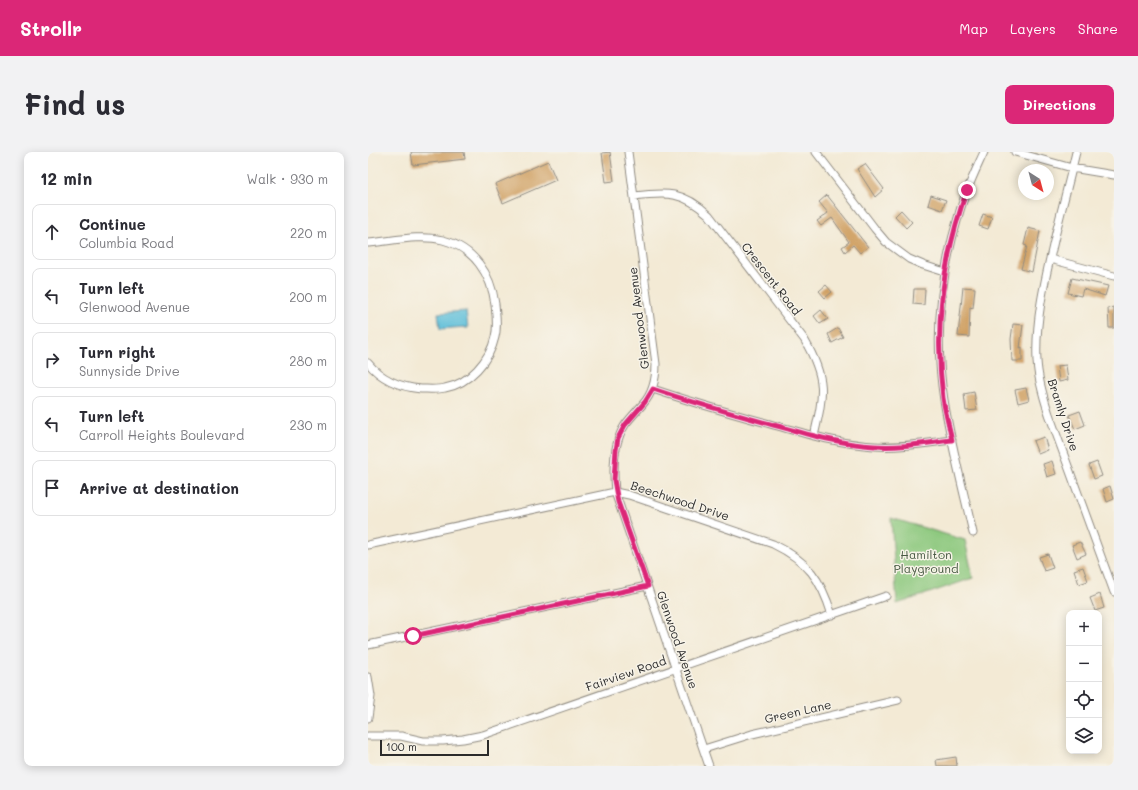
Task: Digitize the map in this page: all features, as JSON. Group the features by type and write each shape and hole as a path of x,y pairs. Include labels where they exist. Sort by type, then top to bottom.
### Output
{"street":[{"name":"Glenwood Avenue","path":"628,152 656,364 656,376 653,389 645,402 625,425 618,438 614,473 615,492 709,766"},
{"path":"816,152 874,229 886,242 909,259 945,272"},
{"path":"973,533 944,399 940,367 940,322 945,272 959,214 967,190 984,152"},
{"path":"1015,152 1072,168 1114,176"},
{"name":"Bramly Drive","path":"1076,152 1039,310 1037,362 1041,387 1048,414 1114,592"},
{"name":"Crescent Road","path":"634,196 656,193 670,194 683,197 698,204 709,215 804,339 819,370 822,390 821,405 814,436"},
{"path":"368,243 427,238 442,240 464,248 478,261 490,282 496,319 496,336 490,353 483,363 465,379 445,388 408,388 396,384 386,378 372,368 368,363"},
{"path":"1050,259 1114,276"},
{"path":"653,389 688,401 814,436 849,444 901,446 952,440"},
{"name":"Beechwood Drive","path":"368,545 615,492 629,495 766,542 785,550 797,557 815,576 832,615"},
{"path":"368,645 648,586"},
{"name":"Fairview Road","path":"368,736 400,736 423,740 443,741 483,735 886,596"},
{"path":"368,677 371,696 368,718"},
{"name":"Green Lane","path":"704,749 752,734 898,700"}],"green space":[{"name":"Hamilton Playground","path":"891,518 965,540 973,578 897,604"}],"water":[{"path":"466,311 468,328 440,329 438,313"}],"building":[{"path":"411,152 464,152 465,159 413,165"},
{"path":"610,152 614,181 606,182 602,153"},
{"path":"548,161 556,180 503,203 495,184"},
{"path":"865,164 884,189 875,197 857,169"},
{"path":"827,195 868,247 860,253 853,245 845,252 842,247 849,242 832,218 821,226 817,221 828,213 819,202"},
{"path":"931,195 946,200 942,210 928,205"},
{"path":"901,210 912,222 906,228 895,216"},
{"path":"983,214 992,217 988,229 979,226"},
{"path":"1028,228 1040,231 1032,272 1021,269 1027,246 1024,245"},
{"path":"1072,278 1108,286 1105,296 1083,289 1081,296 1068,293"},
{"path":"826,285 832,292 825,298 819,291"},
{"path":"963,287 975,288 973,308 970,307 969,337 958,336"},
{"path":"914,289 925,289 924,305 913,304"},
{"path":"1114,307 1114,328 1109,328 1108,308"},
{"path":"821,310 828,319 820,324 814,316"},
{"path":"1013,324 1023,325 1020,348 1022,347 1022,361 1012,361 1011,339"},
{"path":"838,328 843,337 832,343 828,334"},
{"path":"1066,365 1068,380 1059,382 1057,366"},
{"path":"1026,388 1029,400 1018,403 1015,390"},
{"path":"974,392 977,410 966,411 964,394"},
{"path":"1080,411 1085,425 1075,429 1069,415"},
{"path":"1044,437 1048,450 1038,454 1033,441"},
{"path":"1052,461 1056,474 1047,477 1043,464"},
{"path":"1097,462 1102,476 1094,479 1089,465"},
{"path":"1110,486 1114,499 1107,502 1103,489"},
{"path":"1080,542 1086,554 1077,558 1072,545"},
{"path":"1048,554 1053,568 1044,571 1039,557"},
{"path":"1083,567 1088,581 1079,584 1074,570"},
{"path":"1100,594 1104,608 1095,610 1090,598"},
{"path":"956,757 957,766 937,766 936,760"}],"route":[{"path":"413,636 648,586 618,502 614,480 618,438 625,425 645,402 653,389 688,401 814,436 849,444 901,446 952,440 944,399 940,367 939,336 941,300 950,246 967,190"}]}
